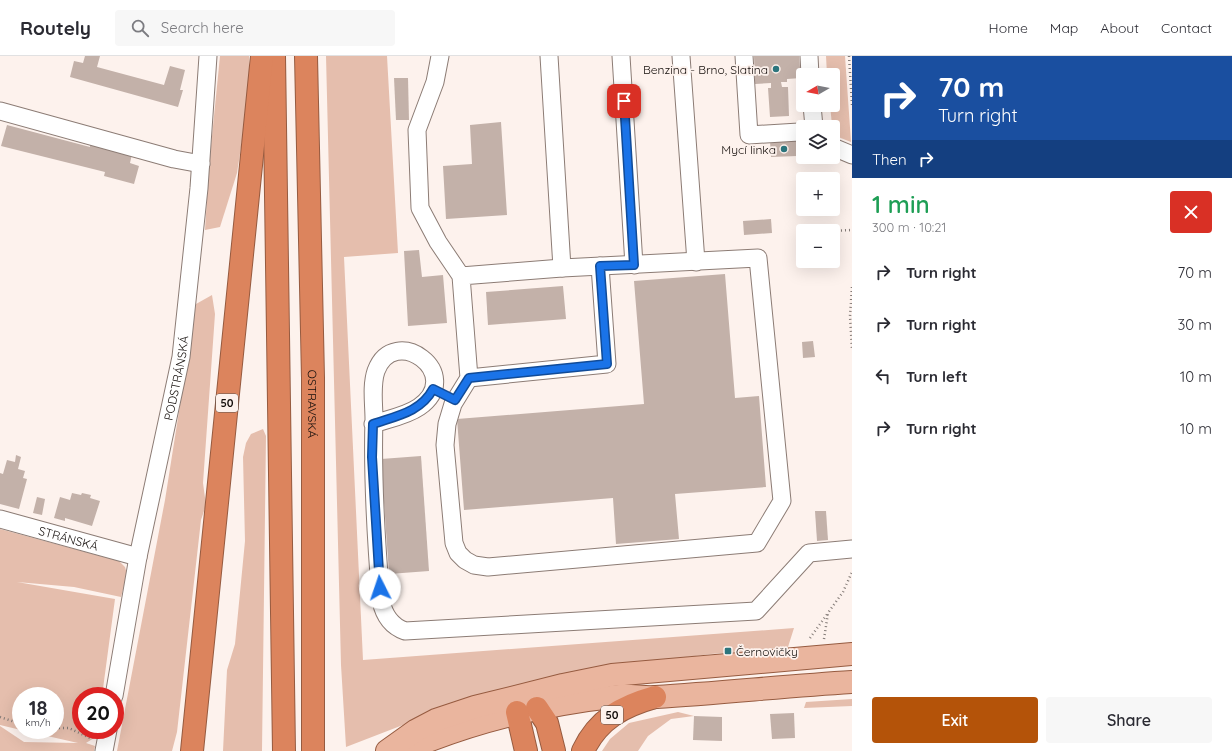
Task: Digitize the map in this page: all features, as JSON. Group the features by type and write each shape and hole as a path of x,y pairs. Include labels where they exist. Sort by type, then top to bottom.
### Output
{"highway":[{"name":"50","path":"192,751 262,56"},
{"path":"274,56 284,751"},
{"name":"OSTRAVSKÁ","path":"306,56 312,378 313,747"},
{"name":"50","path":"583,751 589,740 617,711 631,704 654,697"},
{"path":"526,751 537,708"},
{"path":"537,708 547,723 554,751"}],"main road":[{"path":"387,751 415,731 436,720 475,707 563,685 612,675 852,654"},
{"path":"403,751 444,735 590,692 670,671"},
{"path":"537,708 621,696 654,697 852,682"}],"street":[{"name":"PODSTRÁNSKÁ","path":"116,687 138,557 181,357 201,164 208,56"},
{"path":"440,56 434,82 417,130 420,208 438,242 461,276 469,378 455,400 447,424 445,445 452,527 458,553 465,560 474,565 488,567 757,543 782,501 758,258 562,268 461,276"},
{"path":"549,56 562,268"},
{"path":"621,56 634,265"},
{"path":"681,56 696,262"},
{"path":"744,56 749,135 796,132"},
{"path":"809,56 810,68"},
{"path":"0,111 201,164"},
{"path":"840,150 852,155"},
{"path":"469,378 607,364 600,266"},
{"path":"373,424 418,407 428,399 433,389 434,377 431,368 422,357 414,353 403,351 383,360 376,373 373,424 372,457 381,601 388,618 394,626 405,631 756,611 808,553 852,549"},
{"path":"433,389 455,400"},
{"name":"STRÁNSKÁ","path":"0,519 138,557"}],"path":[{"path":"849,56 852,105"},
{"path":"840,231 852,230"},
{"path":"852,287 850,316 852,349"},
{"path":"806,644 843,592 852,572"},
{"path":"824,645 828,613"},
{"path":"0,717 12,721"},
{"path":"64,728 69,728 80,732 90,738 98,746"}],"shaded area":[{"path":"220,56 249,56 249,96 237,173 220,227 205,230 209,166"},
{"path":"326,56 387,56 398,253 344,257 363,660 794,628 788,647 711,654 576,671 478,696 346,747 341,665"},
{"path":"826,56 845,56 851,142 840,138 840,120 832,120 831,112 840,112 840,68 827,68"},
{"path":"212,295 215,314 203,483 206,505 201,520 177,732 172,751 117,751 119,739 124,739 124,714 165,500 196,304"},
{"path":"263,429 266,436 262,751 223,751 227,670 235,644 245,541 243,457 246,443 251,434"},
{"path":"0,529 119,561 125,567 127,574 121,597 74,587 17,582 115,599 103,687 72,687 72,739 92,739 86,743 95,746 94,751 0,751 0,726 12,734 12,739 20,739 24,742 78,743 60,739 64,739 64,687 12,687 12,728 0,725"},
{"path":"852,699 852,706 804,708 806,702"},
{"path":"678,712 694,716 671,719 648,736 638,751 602,751 610,739 629,723"}],"building":[{"path":"85,56 100,56 97,67 164,85 170,66 185,70 180,90 183,90 178,107 70,77 74,61 83,63"},
{"path":"754,56 799,56 800,68 796,68 796,78 787,79 787,82 781,82 782,87 788,87 789,116 770,117 768,88 771,88 771,83 755,84"},
{"path":"394,78 408,78 409,120 396,120"},
{"path":"501,122 507,215 446,219 443,166 472,164 470,125"},
{"path":"7,125 90,147 90,143 132,154 130,163 139,166 134,184 104,176 105,172 1,146"},
{"name":"Mycí linka","path":"770,141 796,141 796,156 771,157"},
{"path":"771,219 772,233 744,235 743,221"},
{"path":"419,250 422,277 443,275 447,323 408,326 404,251"},
{"path":"725,274 735,398 759,396 766,487 675,494 679,539 616,544 613,498 464,510 457,419 644,404 634,281"},
{"path":"563,286 566,319 488,325 486,292"},
{"path":"813,341 815,357 803,358 802,342"},
{"path":"16,455 21,457 18,469 25,471 23,478 27,479 19,509 0,504 0,473 3,474 7,460 15,462"},
{"path":"421,456 429,571 389,574 381,459"},
{"path":"72,493 91,495 90,498 100,501 92,526 65,518 65,521 54,518 60,497 70,500"},
{"path":"37,497 45,499 42,515 33,513"},
{"path":"815,511 826,511 828,540 817,541"},
{"path":"794,713 795,738 772,739 770,714"},
{"path":"694,716 722,717 722,741 693,740"}],"place":[{"name":"Benzina - Brno, Slatina","path":"776,69"},
{"name":"Mycí linka","path":"784,149"},
{"name":"Černovičky","path":"728,651"}],"route":[{"path":"380,588 372,457 373,424 408,413 428,399 433,389 455,400 469,378 607,364 600,266 634,265 624,101"}]}
